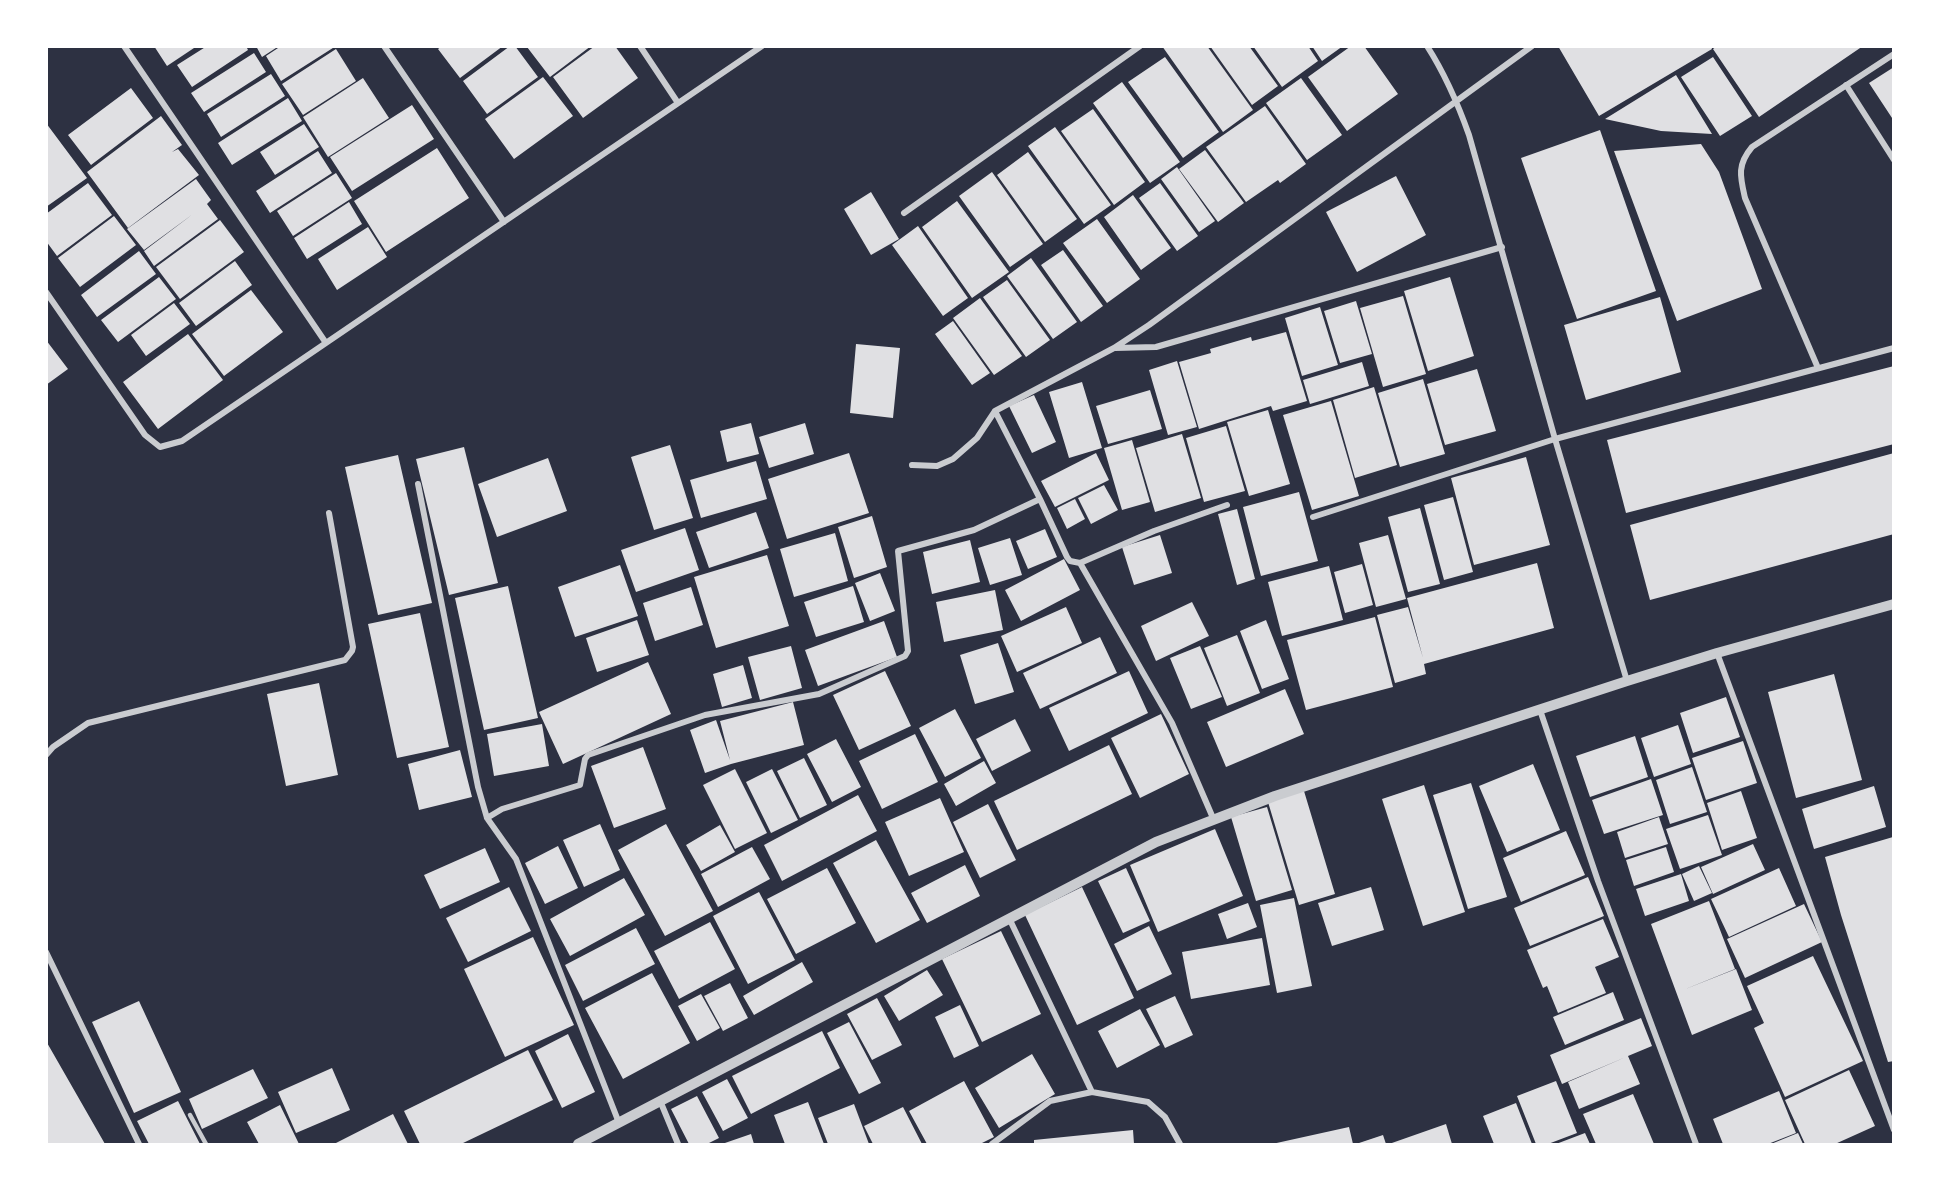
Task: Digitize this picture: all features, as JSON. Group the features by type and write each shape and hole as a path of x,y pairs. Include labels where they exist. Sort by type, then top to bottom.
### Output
{"street":[{"path":"124,46 326,343"},
{"path":"384,46 504,222"},
{"path":"640,46 678,103"},
{"path":"46,292 145,435 160,447 182,441 762,46"},
{"path":"904,213 1140,46"},
{"path":"1427,46 1441,68 1469,135 1555,440 1627,681"},
{"path":"912,465 937,466 953,459 977,438 995,411 1114,348 1157,320 1532,46"},
{"path":"1818,368 1745,198 1740,177 1743,158 1752,147 1893,54"},
{"path":"1846,86 1893,160"},
{"path":"1114,348 1156,347 1502,247"},
{"path":"1313,517 1555,440 1893,348"},
{"path":"995,411 1070,561 1080,563 1154,531 1227,505"},
{"path":"418,484 478,787 487,818 516,859 619,1123"},
{"path":"487,818 502,809 580,785 585,759 588,755 705,715 819,694 905,656 908,651 898,551 974,530 1040,499"},
{"path":"46,754 88,723 345,660 353,647 329,513"},
{"path":"1080,563 1172,723 1213,818"},
{"path":"578,1144 1156,842 1213,818 1275,795 1627,681 1717,653 1893,604"},
{"path":"1717,653 1893,1130"},
{"path":"1540,710 1598,881 1696,1144"},
{"path":"1009,918 1092,1092"},
{"path":"46,952 139,1144"},
{"path":"992,1144 1050,1101 1092,1092 1148,1102 1165,1117 1180,1144"},
{"path":"661,1102 678,1144"}],"lane":[{"path":"190,1115 206,1144"}],"building":[{"path":"154,46 197,46 167,66"},
{"path":"207,46 246,46 248,50 192,87 177,65"},
{"path":"256,46 279,46 262,57"},
{"path":"281,46 336,46 281,81 266,56"},
{"path":"442,46 503,46 460,78 438,49"},
{"path":"510,46 515,46 538,77 487,114 463,81"},
{"path":"591,46 550,77 527,47"},
{"path":"595,46 615,46 638,78 583,118 553,77"},
{"path":"1162,46 1207,46 1253,110 1223,132"},
{"path":"1210,46 1249,46 1278,86 1252,105"},
{"path":"1253,46 1308,46 1318,61 1282,87"},
{"path":"1312,46 1343,46 1322,61"},
{"path":"1351,46 1364,46 1398,94 1347,131 1308,77"},
{"path":"1558,46 1711,46 1712,49 1599,116"},
{"path":"1717,46 1863,46 1759,117 1713,49"},
{"path":"336,49 356,81 303,115 282,84"},
{"path":"254,53 266,72 204,112 191,93"},
{"path":"1165,57 1219,132 1183,158 1128,82"},
{"path":"1713,57 1752,116 1720,136 1681,77"},
{"path":"1894,67 1894,121 1869,83"},
{"path":"271,74 285,96 221,137 207,114"},
{"path":"1676,75 1712,134 1661,131 1605,119"},
{"path":"543,77 573,116 514,159 485,119"},
{"path":"363,78 389,118 328,157 303,117"},
{"path":"1301,78 1342,135 1307,160 1266,103"},
{"path":"1122,82 1180,162 1150,183 1093,103"},
{"path":"131,88 153,118 91,165 68,135"},
{"path":"288,98 302,121 232,165 218,143"},
{"path":"412,105 434,139 352,191 330,157"},
{"path":"1265,106 1306,164 1280,183 1278,180 1246,202 1206,147"},
{"path":"1093,109 1145,182 1114,205 1061,131"},
{"path":"161,116 182,145 172,152 178,149 199,175 128,228 87,172"},
{"path":"46,123 87,178 46,207"},
{"path":"304,124 319,147 275,175 260,152"},
{"path":"1055,127 1111,205 1084,224 1028,146"},
{"path":"1600,130 1656,291 1577,319 1521,158"},
{"path":"1701,144 1719,172 1762,289 1677,321 1614,151"},
{"path":"437,148 469,198 386,252 354,201"},
{"path":"1205,150 1244,203 1218,222 1179,169"},
{"path":"318,151 332,173 270,213 256,191"},
{"path":"1028,152 1077,219 1045,242 997,175"},
{"path":"1177,167 1215,221 1199,232 1161,179"},
{"path":"992,172 1043,244 1010,267 959,196"},
{"path":"336,173 352,198 293,236 277,211"},
{"path":"1396,176 1426,235 1357,272 1326,212"},
{"path":"196,179 211,200 207,204 218,219 154,266 144,251 193,214 144,250 127,229"},
{"path":"88,183 112,215 57,256 46,241 46,214"},
{"path":"1160,183 1198,236 1177,251 1139,198"},
{"path":"871,192 899,239 871,255 844,209"},
{"path":"1133,195 1171,248 1141,270 1104,217"},
{"path":"957,201 1009,272 972,298 922,227"},
{"path":"349,202 362,224 307,259 294,238"},
{"path":"114,216 136,245 80,287 58,258"},
{"path":"1097,219 1140,279 1107,303 1063,243"},
{"path":"220,220 244,252 180,299 156,267"},
{"path":"918,226 968,298 943,316 892,245"},
{"path":"368,227 387,257 337,290 318,259"},
{"path":"1063,250 1103,306 1081,322 1041,265"},
{"path":"139,251 156,274 97,317 81,295"},
{"path":"1031,258 1077,322 1053,339 1007,276"},
{"path":"235,261 252,285 196,326 179,303"},
{"path":"159,277 176,299 118,342 101,320"},
{"path":"1450,277 1474,356 1428,371 1404,291"},
{"path":"1007,280 1050,340 1026,357 983,297"},
{"path":"251,290 283,332 224,376 192,334"},
{"path":"1403,296 1426,374 1383,387 1360,308"},
{"path":"1660,297 1681,372 1586,400 1564,325"},
{"path":"980,298 1022,356 994,375 953,318"},
{"path":"1356,301 1372,354 1340,363 1324,311"},
{"path":"174,303 190,324 146,356 131,335"},
{"path":"1320,307 1338,365 1302,376 1285,318"},
{"path":"953,321 990,373 972,385 935,334"},
{"path":"1286,332 1307,401 1273,411 1271,406 1199,429 1179,362 1211,353 1210,349 1251,337 1252,341"},
{"path":"188,334 223,380 158,429 123,382"},
{"path":"46,340 68,369 46,385"},
{"path":"856,344 900,348 893,418 850,413"},
{"path":"1177,361 1197,427 1168,435 1149,370"},
{"path":"1362,362 1369,386 1310,404 1303,380"},
{"path":"1894,366 1894,444 1626,513 1607,440"},
{"path":"1477,369 1496,431 1445,445 1427,384"},
{"path":"1423,379 1445,454 1400,467 1378,393"},
{"path":"1082,382 1102,448 1069,458 1049,392"},
{"path":"1374,387 1397,465 1355,478 1333,400"},
{"path":"1150,390 1162,429 1108,444 1096,406"},
{"path":"1034,395 1056,442 1032,453 1009,406"},
{"path":"1331,401 1359,496 1312,510 1283,415"},
{"path":"1268,410 1290,484 1249,496 1227,422"},
{"path":"751,423 759,454 727,462 720,431"},
{"path":"805,423 814,454 769,468 759,437"},
{"path":"1226,426 1245,491 1204,502 1186,438"},
{"path":"1182,434 1201,498 1155,512 1136,448"},
{"path":"1132,440 1150,502 1122,510 1104,448"},
{"path":"670,445 693,518 654,530 631,457"},
{"path":"464,447 498,583 449,595 416,459"},
{"path":"849,453 869,513 787,539 768,479"},
{"path":"1096,453 1109,480 1055,507 1041,481"},
{"path":"1894,453 1894,534 1650,600 1630,525"},
{"path":"398,455 432,603 378,615 345,467"},
{"path":"1526,457 1550,545 1474,565 1451,478"},
{"path":"548,458 567,511 497,537 478,484"},
{"path":"756,461 767,499 701,518 690,480"},
{"path":"1104,485 1118,510 1091,524 1078,498"},
{"path":"1299,492 1318,561 1261,576 1243,507"},
{"path":"1453,497 1473,572 1444,580 1424,505"},
{"path":"1075,499 1085,519 1067,529 1057,508"},
{"path":"1420,508 1440,584 1408,592 1388,517"},
{"path":"1237,509 1255,579 1237,585 1218,514"},
{"path":"756,512 769,548 709,568 696,532"},
{"path":"872,516 887,567 854,578 838,527"},
{"path":"685,528 699,570 636,592 621,550"},
{"path":"1045,529 1057,557 1028,569 1016,541"},
{"path":"835,533 848,581 794,597 780,549"},
{"path":"1160,535 1172,573 1134,585 1122,547"},
{"path":"1388,535 1406,599 1376,607 1359,543"},
{"path":"1010,538 1022,575 990,585 978,548"},
{"path":"970,540 980,582 932,594 923,552"},
{"path":"767,555 789,626 716,648 694,577"},
{"path":"1064,559 1080,590 1021,621 1005,590"},
{"path":"1537,563 1554,628 1424,664 1426,674 1395,683 1377,615 1408,607 1423,658 1407,598"},
{"path":"1362,564 1373,605 1345,613 1334,572"},
{"path":"620,565 638,616 575,637 558,587"},
{"path":"1329,566 1343,620 1282,636 1268,582"},
{"path":"880,573 895,611 870,621 855,583"},
{"path":"508,586 538,718 484,730 455,598"},
{"path":"853,586 864,622 816,637 804,602"},
{"path":"691,587 703,625 655,641 643,603"},
{"path":"995,590 1003,630 944,642 936,602"},
{"path":"1192,602 1209,636 1156,661 1141,626"},
{"path":"1066,607 1082,643 1017,672 1001,636"},
{"path":"420,613 449,747 397,758 368,624"},
{"path":"1375,617 1393,687 1306,710 1287,640"},
{"path":"637,620 649,655 597,672 586,638"},
{"path":"1266,620 1289,679 1262,689 1240,631"},
{"path":"884,621 897,657 818,686 805,650"},
{"path":"1237,635 1260,693 1227,706 1204,648"},
{"path":"1100,637 1117,673 1040,709 1023,673"},
{"path":"998,643 1014,692 975,704 960,655"},
{"path":"791,646 802,688 760,700 748,657"},
{"path":"1200,646 1222,697 1191,709 1170,658"},
{"path":"648,662 671,714 563,764 539,712"},
{"path":"743,665 752,698 722,707 713,674"},
{"path":"885,671 911,726 859,750 833,695"},
{"path":"1129,671 1148,713 1069,751 1049,708"},
{"path":"1834,674 1862,780 1796,798 1768,692"},
{"path":"319,683 338,775 286,786 267,694"},
{"path":"1285,689 1304,734 1226,767 1207,722"},
{"path":"1726,697 1740,737 1693,753 1680,713"},
{"path":"793,702 804,745 705,773 690,730 716,720 730,760 720,721"},
{"path":"955,709 981,758 945,777 919,728"},
{"path":"1161,714 1189,774 1140,798 1111,738"},
{"path":"1015,719 1031,751 992,771 976,739"},
{"path":"542,724 549,766 494,776 487,734"},
{"path":"1678,725 1691,764 1654,777 1641,738"},
{"path":"915,734 938,782 882,809 859,761"},
{"path":"1635,736 1648,777 1590,797 1576,756"},
{"path":"836,739 861,787 832,802 807,754"},
{"path":"1743,741 1757,783 1706,800 1692,758"},
{"path":"1109,745 1132,794 1017,850 994,801"},
{"path":"643,747 666,809 614,828 591,766"},
{"path":"460,750 472,797 419,810 408,764"},
{"path":"804,758 827,805 800,818 777,771"},
{"path":"984,761 996,783 956,806 944,784"},
{"path":"1533,764 1560,830 1507,852 1479,786"},
{"path":"1692,767 1707,812 1670,824 1656,780"},
{"path":"735,769 767,833 735,849 703,785"},
{"path":"772,769 798,820 771,833 746,782"},
{"path":"1651,779 1663,815 1604,834 1592,800"},
{"path":"1471,783 1507,897 1468,909 1433,795"},
{"path":"1424,785 1465,912 1423,926 1382,799"},
{"path":"1874,786 1886,827 1814,849 1802,809"},
{"path":"1304,791 1335,894 1299,905 1268,802"},
{"path":"1741,791 1757,838 1722,850 1707,803"},
{"path":"858,795 877,831 782,881 764,845"},
{"path":"940,798 964,852 909,876 885,822"},
{"path":"988,804 1016,860 980,878 953,822"},
{"path":"1267,807 1292,890 1256,901 1231,817"},
{"path":"1708,815 1722,855 1680,869 1666,829"},
{"path":"1659,817 1668,844 1625,858 1617,832"},
{"path":"600,824 620,870 584,887 563,840"},
{"path":"666,824 713,911 665,936 618,850"},
{"path":"720,825 735,852 701,871 686,845"},
{"path":"1215,829 1243,896 1158,932 1130,865"},
{"path":"1566,831 1585,875 1521,902 1503,858"},
{"path":"1893,837 1894,1061 1888,1062 1825,857"},
{"path":"876,840 920,920 876,943 833,863"},
{"path":"1753,844 1765,870 1713,894 1701,867"},
{"path":"558,846 578,888 545,904 525,863"},
{"path":"752,847 770,879 718,907 701,874"},
{"path":"1666,847 1674,872 1634,886 1626,860"},
{"path":"485,848 500,882 440,909 424,875"},
{"path":"965,865 980,896 927,923 911,893"},
{"path":"1699,866 1712,893 1694,901 1682,874"},
{"path":"827,868 856,923 796,954 767,899"},
{"path":"1126,868 1150,921 1123,933 1098,881"},
{"path":"1779,868 1796,906 1729,937 1711,899"},
{"path":"1681,874 1689,901 1645,916 1636,889"},
{"path":"1588,877 1604,916 1530,946 1514,908"},
{"path":"624,878 645,915 570,956 550,919"},
{"path":"509,887 531,931 468,962 446,918"},
{"path":"1082,887 1134,998 1077,1025 1025,915"},
{"path":"1371,887 1384,930 1332,946 1318,903"},
{"path":"759,892 795,960 748,984 713,916"},
{"path":"1294,898 1312,986 1277,993 1260,905"},
{"path":"1709,901 1735,969 1683,990 1736,969 1752,1010 1692,1035 1651,924"},
{"path":"1248,903 1257,927 1227,939 1218,914"},
{"path":"1804,904 1822,942 1745,978 1727,939"},
{"path":"1603,919 1619,957 1595,967 1606,993 1558,1013 1547,986 1543,988 1527,950"},
{"path":"710,922 735,969 679,999 654,951"},
{"path":"1149,926 1172,974 1137,991 1114,944"},
{"path":"636,928 655,964 583,1001 565,965"},
{"path":"1001,931 1041,1014 982,1042 942,959"},
{"path":"533,937 574,1025 505,1057 464,969"},
{"path":"1262,938 1270,985 1191,999 1182,952"},
{"path":"1813,956 1863,1061 1785,1097 1754,1028 1764,1023 1747,986"},
{"path":"802,962 813,982 754,1015 743,996"},
{"path":"927,970 943,995 899,1021 884,996"},
{"path":"652,973 690,1043 623,1079 585,1008"},
{"path":"730,983 748,1018 723,1031 704,996"},
{"path":"1613,992 1624,1020 1565,1045 1553,1017"},
{"path":"701,994 720,1028 697,1041 678,1006"},
{"path":"1175,996 1193,1035 1165,1048 1146,1009"},
{"path":"877,998 902,1045 872,1060 847,1014"},
{"path":"139,1001 181,1092 134,1113 92,1022"},
{"path":"960,1005 979,1046 954,1058 935,1017"},
{"path":"1140,1009 1160,1045 1117,1068 1098,1031"},
{"path":"1641,1018 1652,1046 1628,1056 1640,1084 1579,1109 1568,1082 1626,1057 1562,1084 1550,1055"},
{"path":"849,1022 881,1083 859,1094 827,1033"},
{"path":"822,1031 840,1068 751,1114 732,1076"},
{"path":"568,1034 595,1092 562,1108 535,1051"},
{"path":"46,1041 105,1144 46,1144"},
{"path":"528,1050 553,1100 461,1144 420,1144 404,1111"},
{"path":"1032,1054 1055,1094 999,1128 975,1088"},
{"path":"332,1068 350,1110 296,1133 278,1092"},
{"path":"253,1069 268,1098 202,1129 189,1099"},
{"path":"1849,1070 1875,1126 1835,1144 1805,1144 1785,1100"},
{"path":"727,1079 748,1118 723,1131 702,1092"},
{"path":"964,1081 994,1137 980,1144 927,1144 909,1111"},
{"path":"1556,1081 1577,1133 1548,1144 1536,1144 1517,1096"},
{"path":"1779,1091 1796,1133 1768,1144 1723,1144 1713,1119"},
{"path":"1633,1094 1654,1144 1596,1144 1583,1114"},
{"path":"697,1096 719,1138 707,1144 689,1144 671,1109"},
{"path":"178,1101 200,1144 149,1144 137,1121"},
{"path":"808,1102 824,1144 785,1144 774,1115"},
{"path":"1516,1103 1532,1144 1494,1144 1483,1116"},
{"path":"854,1104 869,1144 828,1144 818,1118"},
{"path":"280,1105 299,1144 259,1144 247,1122"},
{"path":"903,1107 922,1144 873,1144 864,1126"},
{"path":"393,1114 408,1144 334,1144"},
{"path":"1446,1124 1452,1144 1389,1144"},
{"path":"1349,1127 1353,1144 1272,1144"},
{"path":"1133,1130 1134,1144 1034,1144 1034,1140"},
{"path":"1585,1133 1590,1144 1556,1144"},
{"path":"1798,1133 1803,1144 1771,1144"},
{"path":"751,1134 754,1144 722,1144"},
{"path":"1383,1135 1386,1144 1356,1144"}]}
